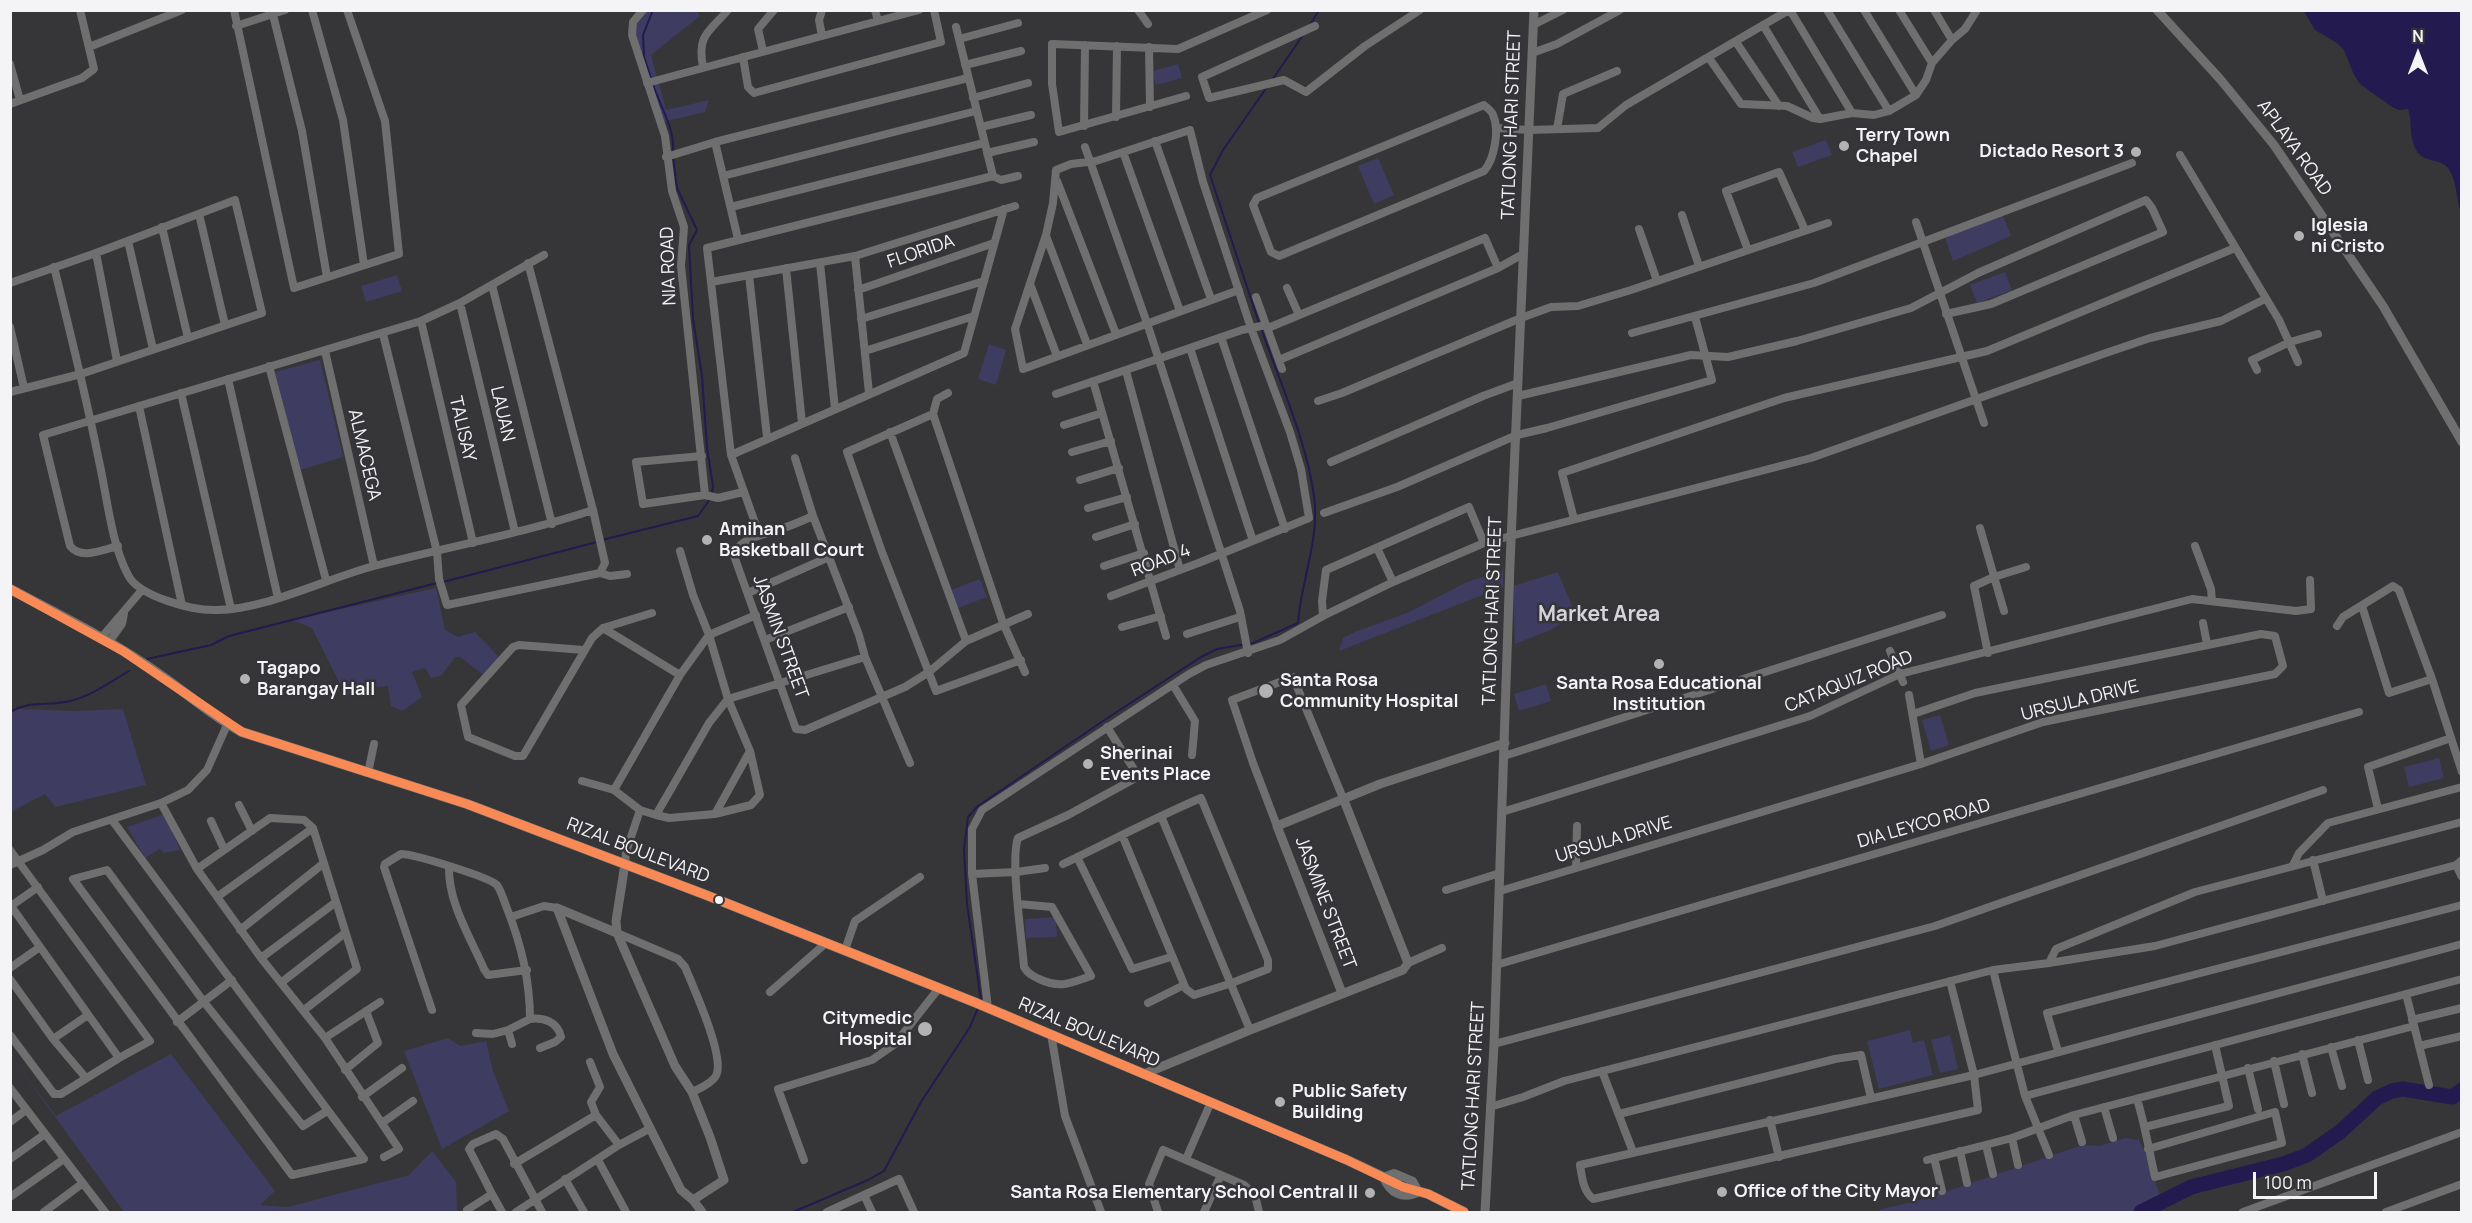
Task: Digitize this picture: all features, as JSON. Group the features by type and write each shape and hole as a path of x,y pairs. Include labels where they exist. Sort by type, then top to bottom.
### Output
{"main road":[{"name":"RIZAL BOULEVARD","path":"10,589 105,640 158,674 227,725 242,732 467,804 845,950 1051,1034 1464,1212"}],"street":[{"path":"89,47 182,10"},
{"path":"234,10 294,288 399,254 385,121 347,10"},
{"path":"236,26 285,10"},
{"path":"312,10 343,120 364,265"},
{"name":"NIA ROAD","path":"643,10 633,22 632,35 665,136 670,156 672,190 684,227 681,266 705,495"},
{"path":"703,67 701,42 728,10"},
{"path":"763,51 758,29 774,10"},
{"path":"822,10 819,20 822,36"},
{"path":"875,10 878,21"},
{"path":"647,83 919,10"},
{"path":"743,57 748,87 754,93 941,42 934,10"},
{"path":"1138,10 1148,24"},
{"path":"1186,96 1059,132 1052,74 1052,44 1178,49 1267,10"},
{"path":"1314,26 1202,77 1209,98 1284,80 1306,92 1365,46 1420,10"},
{"name":"TATLONG HARI STREET","path":"1485,1212 1494,1044 1511,534 1534,10"},
{"path":"1533,25 1563,10"},
{"path":"1532,53 1557,44 1620,10"},
{"path":"1496,128 1530,130 1598,128 1626,105 1789,10 1852,113"},
{"path":"1827,10 1888,111"},
{"path":"1864,10 1916,95"},
{"path":"1899,10 1932,63"},
{"path":"1934,10 1952,40"},
{"name":"APLAYA ROAD","path":"2157,10 2220,79 2274,145 2383,306 2462,442"},
{"path":"10,104 82,78 94,69 81,11"},
{"path":"1709,58 1741,104 1787,106 1820,119 1852,113 1874,115 1888,111 1916,95 1926,80 1932,63 1965,28 1974,12"},
{"path":"273,15 302,131 327,277"},
{"path":"959,39 1018,23"},
{"path":"1763,25 1820,119"},
{"path":"956,27 993,176"},
{"path":"1736,42 1779,106"},
{"path":"1084,45 1084,126"},
{"path":"1116,117 1117,46"},
{"path":"1149,47 1150,107"},
{"path":"965,65 1021,51"},
{"path":"10,64 20,100"},
{"path":"1557,129 1563,94 1617,71"},
{"path":"670,156 715,142 968,78"},
{"path":"973,98 1028,83"},
{"path":"1484,105 1493,113 1496,128 1490,165 1484,171 1279,256 1271,252 1253,205 1257,198 1484,105"},
{"path":"723,176 976,111"},
{"path":"981,127 1031,115"},
{"path":"1239,290 1023,369 1015,329 1046,235 1053,203 1056,170 1071,164 1090,162 1190,130 1203,182 1239,290 1282,369"},
{"path":"1155,141 1211,299"},
{"path":"715,142 738,239"},
{"path":"987,153 1034,142"},
{"path":"731,207 984,143"},
{"path":"1084,147 1147,323 1221,555 1248,650"},
{"path":"1123,152 1180,311"},
{"path":"2180,155 2290,342 2298,362"},
{"path":"1632,333 1814,283 2132,163"},
{"path":"1748,250 1726,191 1779,172 1805,230"},
{"path":"759,534 731,455 707,248 993,176 1001,180 1018,176"},
{"path":"1056,179 1116,334"},
{"path":"10,283 235,200 262,313 81,374 10,392"},
{"path":"1518,396 1691,355 1728,357 1797,341 1911,308 1940,295 1978,273 2146,200 2163,232 1991,304 1946,314"},
{"path":"1053,203 1064,201"},
{"path":"711,282 855,256 1015,206"},
{"path":"731,455 767,437 964,352 1004,209"},
{"path":"199,214 225,325"},
{"path":"1682,215 1699,266"},
{"path":"1916,222 1984,423"},
{"path":"1318,400 1342,393 1551,307 1578,306 1828,223"},
{"path":"162,227 188,338"},
{"path":"1639,229 1657,281"},
{"path":"1046,235 1087,344"},
{"path":"1056,394 1221,337 1299,315 1485,238 1498,268"},
{"path":"128,241 153,349"},
{"name":"FLORIDA","path":"858,290 994,243"},
{"path":"1574,519 1562,473 1784,399 2007,344 2235,248"},
{"path":"96,253 117,360"},
{"path":"1279,360 1498,268 1523,254"},
{"path":"118,546 82,554 75,553 70,546 43,435 422,321 460,303 544,255"},
{"path":"855,256 869,393"},
{"path":"820,262 835,409"},
{"path":"528,263 592,510 604,563 600,573"},
{"path":"54,267 81,374 118,546 129,576 142,590 198,610 231,609 278,598 326,580 374,566 552,524 592,510"},
{"path":"786,268 802,423"},
{"path":"749,275 767,437"},
{"path":"861,319 984,281"},
{"path":"1030,284 1057,356"},
{"path":"492,285 552,524"},
{"path":"1287,288 1299,315"},
{"path":"1256,297 1261,327"},
{"path":"983,1006 972,874 972,829 976,818 982,810 1206,665 1297,632 1323,616 1393,582 1484,543 1511,534 1811,458 2150,339 2222,321 2265,299"},
{"name":"LAUAN","path":"460,303 515,532"},
{"path":"865,351 974,316"},
{"path":"1324,513 1397,487 1517,435 1547,429 1712,380 1695,317"},
{"name":"TALISAY","path":"422,321 473,543"},
{"path":"10,327 24,388"},
{"name":"ROAD 4","path":"1111,596 1221,555 1309,518 1305,489 1261,327"},
{"path":"383,334 436,552 440,582 449,606 600,573 610,576 627,574"},
{"path":"2257,370 2253,360 2290,342 2318,334"},
{"path":"1221,337 1285,529"},
{"path":"1190,348 1253,540"},
{"name":"ALMACEGA","path":"325,351 374,566"},
{"path":"269,366 326,580"},
{"path":"1126,371 1180,570"},
{"path":"228,379 278,598"},
{"path":"1093,381 1166,636"},
{"path":"1331,462 1483,396 1518,384"},
{"path":"181,393 231,609"},
{"path":"948,393 937,399 933,414 1003,624 1025,672"},
{"path":"139,406 183,605"},
{"path":"1064,425 1102,413"},
{"path":"933,414 847,452 882,552 936,690 939,691 1021,660"},
{"path":"890,432 966,641"},
{"path":"1072,452 1111,441"},
{"path":"702,456 636,462 643,504 705,495 718,498 743,492"},
{"path":"795,459 813,516 849,607 865,657 910,763"},
{"path":"1080,480 1119,468"},
{"path":"1088,508 1127,497"},
{"path":"1323,616 1322,601 1326,570 1469,507 1484,543"},
{"name":"JASMIN STREET","path":"813,516 774,531 759,534 741,543 734,554 796,729 805,730 883,698"},
{"path":"1096,537 1135,524"},
{"path":"1980,528 2004,611"},
{"path":"2194,546 2211,589 2212,601"},
{"path":"1377,548 1393,582"},
{"path":"582,782 614,790 640,810 669,818 715,814 751,806 760,795 750,751 728,699 710,635 693,595 680,551"},
{"path":"1104,566 1144,554"},
{"path":"748,593 829,557"},
{"path":"1988,652 1974,586 2026,567"},
{"name":"CATAQUIZ ROAD","path":"1502,812 1810,716 1902,678 1988,652 2192,599 2296,611 2311,609 2310,580"},
{"path":"2337,626 2343,617 2393,586 2399,590 2432,679 2462,772"},
{"path":"105,640 115,620 124,614 142,590"},
{"path":"2362,606 2389,693 2432,679"},
{"path":"765,640 849,607"},
{"path":"584,650 519,645 513,647 460,705 468,737 515,756 523,756 584,650 603,628 652,613"},
{"path":"883,698 929,672 966,641 1028,614"},
{"path":"614,790 680,675 710,635 756,615"},
{"path":"1504,756 1886,638 1942,615"},
{"path":"1122,627 1161,616"},
{"path":"1187,634 1240,617"},
{"path":"2203,624 2207,644"},
{"path":"603,628 680,675"},
{"name":"URSULA DRIVE","path":"1500,891 1921,764 2043,722 2276,674 2283,666 2275,636 2261,634 1975,693 1913,714"},
{"path":"1890,651 1902,678"},
{"path":"656,815 709,723 728,699 865,657"},
{"path":"1406,966 1343,798 1293,677 1232,700 1252,763 1277,826 1343,798 1505,743"},
{"path":"1173,685 1195,721 1192,755"},
{"path":"1909,695 1921,764"},
{"name":"DIA LEYCO ROAD","path":"1496,965 2360,712"},
{"path":"10,865 18,859 43,850 73,832 161,803 188,790 207,770 227,725"},
{"path":"1019,904 1052,907 1091,976 1061,986 1052,985 1028,974 1024,967 1016,872 1015,847 1018,838 1068,815 1134,779 1135,771 1107,727"},
{"path":"2378,809 2368,767 2451,738"},
{"path":"368,773 374,744"},
{"path":"715,814 750,751"},
{"path":"2293,865 2299,853 2328,823 2462,787"},
{"path":"1494,1044 1935,926 2323,790"},
{"path":"1063,864 1077,857 1122,835 1161,816 1201,798 1268,960 1268,969 1194,995 1184,985 1171,957 1122,835"},
{"path":"161,803 197,869 261,958 325,1038 362,1097 399,1149 384,1157"},
{"path":"239,805 252,831"},
{"path":"640,810 626,852 616,921 617,933 675,1066 692,1092 724,1180 693,1200"},
{"path":"1161,816 1250,1030"},
{"path":"197,869 270,818 304,820 313,828 357,969 304,1010"},
{"path":"112,820 364,1159 292,1175 73,879 107,870 204,1002 303,1126 327,1111"},
{"path":"211,821 225,849"},
{"path":"2049,963 2056,949 2184,896 2293,865 2462,822"},
{"name":"JASMINE STREET","path":"1277,826 1342,993"},
{"path":"1576,867 1577,826"},
{"path":"217,897 313,828"},
{"path":"10,850 150,1041 62,1094 54,1094 10,1035"},
{"path":"432,1010 384,867 388,861 403,854 449,867 492,882 498,887 511,917 527,970 530,1019"},
{"path":"1077,857 1132,969 1171,957"},
{"path":"2313,860 2323,901"},
{"path":"1490,1107 1564,1081 1993,970 2155,946 2459,862 2462,877"},
{"path":"240,930 324,863"},
{"path":"449,867 452,896 488,975 527,970"},
{"path":"972,874 1045,868"},
{"path":"1446,890 1500,873"},
{"path":"845,950 855,921 920,877"},
{"path":"38,887 11,906 119,1058"},
{"path":"261,958 336,902"},
{"path":"2058,1051 2048,1013 2462,905"},
{"path":"511,917 544,906 557,908 678,959 685,967 715,1045 718,1072 714,1079 692,1092"},
{"path":"557,908 613,1054 681,1191 693,1200 702,1212"},
{"path":"282,982 345,933"},
{"path":"770,992 826,944"},
{"path":"1950,981 1974,1075 1978,1110 1593,1199 1588,1195 1583,1184 1580,1165 1974,1075 2462,944"},
{"path":"10,968 40,947"},
{"path":"1144,1074 1406,966 1442,948"},
{"path":"1993,970 2025,1096 2049,1155"},
{"path":"10,979 53,1039 86,1078"},
{"path":"2025,1096 2462,979"},
{"path":"177,1022 232,980"},
{"path":"1148,1003 1184,985"},
{"path":"804,1160 778,1089 872,1060 895,1044 939,987"},
{"path":"2406,994 2430,1084"},
{"path":"325,1038 380,1002"},
{"path":"1942,1191 1930,1159 2012,1138 2036,1127 2074,1115 2358,1040 2462,1008"},
{"path":"345,1070 378,1043 366,1011"},
{"path":"53,1039 88,1015"},
{"path":"476,1033 493,1034 508,1030 530,1019 547,1020 560,1030 561,1037 555,1042 540,1047"},
{"path":"508,1030 512,1044"},
{"path":"1051,1034 1065,1116 1101,1212"},
{"path":"2419,1046 2462,1036"},
{"path":"2358,1040 2368,1080"},
{"path":"2145,1127 2229,1106 2215,1045"},
{"path":"2331,1047 2342,1086"},
{"path":"2302,1054 2312,1093"},
{"path":"1619,1114 1835,1059 1861,1055 1871,1098"},
{"path":"2274,1061 2284,1104"},
{"path":"590,1062 600,1087 591,1102 596,1115 619,1145"},
{"path":"362,1097 402,1068"},
{"path":"2247,1068 2258,1109"},
{"path":"1602,1071 1633,1152"},
{"path":"10,1089 104,1210 94,1212"},
{"path":"2137,1099 2145,1127 2148,1149 2155,1177 2282,1143 2275,1112 2148,1149"},
{"path":"382,1123 413,1101"},
{"path":"1186,1159 1211,1102"},
{"path":"2104,1107 2113,1138"},
{"path":"10,1122 26,1110"},
{"path":"514,1164 596,1115"},
{"path":"2074,1115 2082,1142"},
{"path":"1770,1120 1779,1157"},
{"path":"516,1212 619,1145 649,1129"},
{"path":"2243,1212 2462,1132"},
{"path":"10,1159 45,1134"},
{"path":"502,1212 469,1149 470,1146 496,1134 503,1139 514,1164 542,1212"},
{"path":"2012,1138 2018,1165"},
{"path":"1986,1145 1993,1174"},
{"path":"1158,1212 1149,1184 1163,1150 1221,1175 1251,1191 1255,1195 1259,1212"},
{"path":"1960,1151 1967,1183"},
{"path":"10,1197 64,1159"},
{"path":"598,1160 626,1212"},
{"path":"1394,1173 1413,1181 1419,1192 1412,1196 1403,1196 1393,1192 1386,1186 1383,1177 1394,1173"},
{"path":"1204,1212 1221,1175"},
{"path":"565,1179 584,1212"},
{"path":"827,1212 899,1179 914,1212"},
{"path":"44,1212 83,1183"},
{"path":"2386,1212 2397,1211 2462,1184"},
{"path":"467,1210 492,1194"},
{"path":"864,1196 872,1212"}],"shaded area":[{"path":"643,11 697,11 700,16 651,55 666,110 709,100 705,112 658,123 635,52 637,24"},
{"path":"2304,11 2461,11 2461,213 2453,178 2448,168 2423,157 2416,150 2412,139 2408,109 2399,110 2392,107 2360,84 2344,50 2315,30"},
{"path":"1178,64 1182,78 1156,85 1152,71"},
{"path":"1826,140 1832,155 1798,167 1792,152"},
{"path":"1378,158 1394,195 1374,204 1358,166"},
{"path":"2003,216 2011,236 1953,261 1945,237"},
{"path":"2005,272 2012,290 1977,303 1970,285"},
{"path":"397,275 402,291 366,302 361,286"},
{"path":"989,344 1006,350 996,385 978,379"},
{"path":"320,360 343,457 300,470 275,372"},
{"path":"1503,571 1503,587 1339,651 1343,638 1357,631 1407,613 1467,582"},
{"path":"1558,572 1576,616 1548,631 1515,644 1513,586"},
{"path":"980,579 987,597 958,608 951,590"},
{"path":"436,588 445,630 458,637 475,632 501,659 485,676 460,657 455,657 442,675 431,678 425,668 412,672 422,697 402,711 391,706 388,686 360,689 346,696 312,628 292,620"},
{"path":"1546,684 1551,701 1519,711 1514,694"},
{"path":"19,709 74,711 123,709 146,785 55,807 45,794 11,812 11,713"},
{"path":"1940,715 1949,745 1931,751 1922,720"},
{"path":"2439,758 2444,778 2409,787 2404,767"},
{"path":"165,814 180,850 164,853 160,849 145,858 127,827"},
{"path":"1056,917 1057,937 1026,938 1025,919"},
{"path":"1910,1030 1913,1043 1924,1040 1933,1075 1879,1089 1867,1041"},
{"path":"1950,1035 1958,1069 1940,1073 1931,1040"},
{"path":"448,1038 460,1046 486,1041 493,1071 509,1111 442,1149 404,1051"},
{"path":"171,1054 275,1191 260,1205 288,1207 409,1175 432,1151 456,1182 457,1212 124,1212 11,1056 56,1116"},
{"path":"2125,1138 2139,1140 2161,1198 2133,1212 1877,1212 1928,1198 2082,1145 2100,1146"}],"waterway":[{"path":"651,78 644,57 643,35 653,10"},
{"path":"1310,25 1319,10"},
{"path":"1272,80 1303,35"},
{"path":"653,85 670,127 673,152"},
{"path":"1259,323 1210,175 1223,150 1267,87"},
{"path":"673,157 677,188 697,230 689,245 693,319 702,376 712,493"},
{"path":"981,1000 967,904 964,849 968,817 978,806 1201,657 1217,649 1253,643 1298,623 1312,544 1314,496 1299,433 1261,328"},
{"path":"602,540 698,516 710,499"},
{"path":"443,582 597,542"},
{"path":"147,659 211,645 229,636 437,583"},
{"path":"10,712 33,704 62,703 78,699 129,671"},
{"path":"793,1212 884,1171 921,1102 970,1027 978,1008"},
{"path":"2141,1212 2191,1187 2283,1164 2307,1155 2340,1132 2377,1098 2392,1091 2403,1089 2452,1097 2462,1090"}],"transit line":[{"path":"10,589 123,651 242,732 467,804 706,895 974,1002 1347,1160 1403,1187 1428,1194 1464,1212"}],"place":[{"name":"Terry Town Chapel","path":"1844,146"},
{"name":"Dictado Resort 3","path":"2136,152"},
{"name":"Iglesia ni Cristo","path":"2299,236"},
{"name":"Amihan Basketball Court","path":"707,540"},
{"name":"Santa Rosa Educational Institution","path":"1659,664"},
{"name":"Tagapo Barangay Hall","path":"245,679"},
{"name":"Santa Rosa Community Hospital","path":"1266,691"},
{"name":"Sherinai Events Place","path":"1088,764"},
{"name":"Citymedic Hospital","path":"925,1029"},
{"name":"Public Safety Building","path":"1280,1102"},
{"name":"Office of the City Mayor","path":"1722,1192"},
{"name":"Santa Rosa Elementary School Central II","path":"1370,1193"}],"district":[{"name":"Market Area","path":"1599,615"}]}
